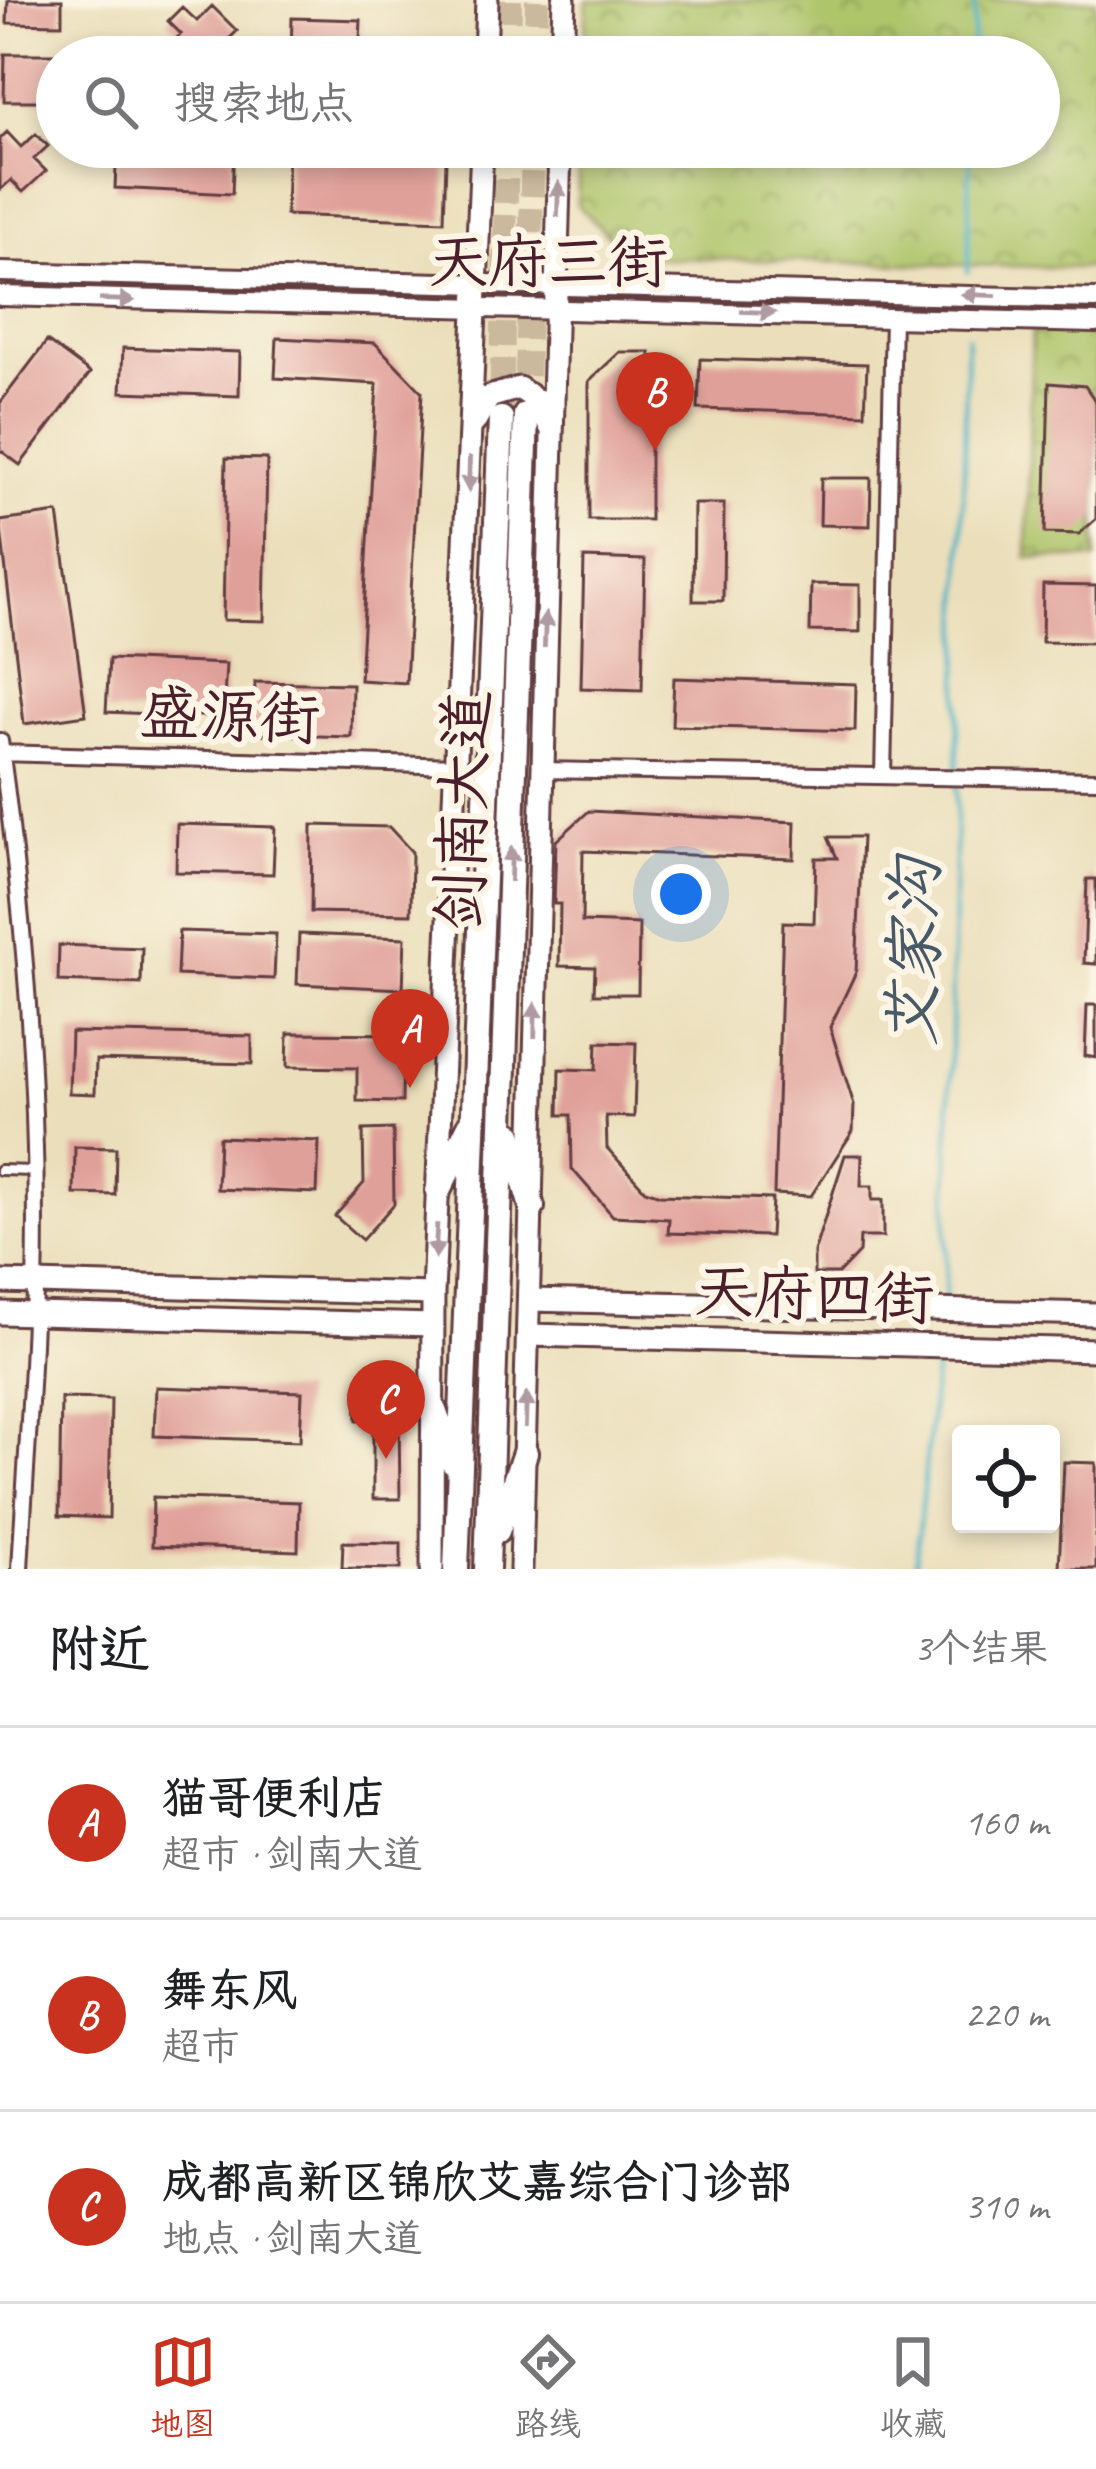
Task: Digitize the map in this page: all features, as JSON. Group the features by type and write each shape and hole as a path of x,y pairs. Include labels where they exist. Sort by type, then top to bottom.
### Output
{"highway":[{"name":"剑南大道","path":"456,1569 514,417 503,1112 487,1562"},
{"path":"438,1192 476,1112"},
{"path":"503,1112 532,1207"},
{"path":"433,1408 458,1477"},
{"path":"487,1562 525,1453"}],"main road":[{"path":"486,36 487,0"},
{"path":"563,36 564,0"},
{"path":"432,1569 433,1294 481,168"},
{"path":"521,1569 559,168"},
{"path":"471,427 489,397 519,388 539,402 553,433"},
{"path":"0,1282 433,1294"},
{"name":"天府四街","path":"530,1300 1096,1314"},
{"path":"0,1313 433,1325"},
{"name":"天府四街","path":"529,1335 1096,1350"}],"street":[{"name":"天府三街","path":"0,272 478,287 893,317 1096,323"},
{"name":"天府三街","path":"0,296 476,311 556,295 1096,299"},
{"path":"883,776 893,317"},
{"path":"1,749 28,999 33,1171 34,1314 20,1569"},
{"name":"盛源街","path":"1,749 457,766"},
{"path":"540,770 1096,780"}],"lane":[{"path":"0,1170 33,1171"}],"green space":[{"path":"587,0 1096,0 1096,261 1086,268 630,257 577,205 579,168 1060,168 1060,36 585,36"},
{"path":"1032,331 1096,333 1096,559 1027,557"}],"building":[{"path":"8,0 62,0 62,24 7,23"},
{"path":"212,6 237,31 232,36 179,36 168,21 182,7 197,21"},
{"path":"292,18 361,20 360,36 292,36"},
{"path":"5,54 36,54 36,101 4,101"},
{"path":"7,132 21,147 36,134 36,168 46,171 23,192 11,180 0,190 0,139"},
{"path":"116,168 233,168 232,194 115,188"},
{"path":"287,168 446,168 444,221 286,215"},
{"path":"277,338 375,343 422,392 406,683 360,680 377,384 275,378"},
{"path":"47,341 90,373 20,465 0,450 0,403"},
{"path":"123,348 240,352 239,396 121,392"},
{"path":"620,352 650,352 650,520 589,520 589,381"},
{"path":"700,359 867,364 865,414 698,409"},
{"path":"1049,383 1085,386 1096,402 1096,519 1079,534 1045,533"},
{"path":"226,458 267,459 264,621 223,620"},
{"path":"821,478 871,478 870,526 820,525"},
{"path":"694,504 724,504 723,601 693,601"},
{"path":"58,513 86,715 24,724 0,521"},
{"path":"584,558 645,560 642,690 581,688"},
{"path":"811,584 860,585 860,632 810,631"},
{"path":"1043,585 1096,586 1096,643 1042,642"},
{"path":"109,659 226,664 223,717 106,712"},
{"path":"674,678 856,684 855,731 672,726"},
{"path":"255,682 352,684 351,737 254,734"},
{"path":"589,811 795,822 794,859 583,851 582,922 639,924 638,994 594,994 595,967 559,966 560,904 554,904 556,841"},
{"path":"177,824 275,827 273,874 176,872"},
{"path":"312,825 389,827 412,852 411,914 311,912"},
{"path":"828,837 862,837 856,972 830,1027 854,1105 853,1131 811,1196 774,1194 783,922 814,923 816,858 837,858"},
{"path":"1087,879 1096,879 1096,964 1084,963"},
{"path":"179,931 276,934 274,979 177,975"},
{"path":"299,934 405,938 403,989 297,984"},
{"path":"59,945 142,948 141,984 58,981"},
{"path":"1087,1005 1096,1005 1096,1058 1085,1056"},
{"path":"71,1032 252,1036 252,1064 96,1060 95,1094 69,1093"},
{"path":"288,1033 403,1034 402,1102 357,1101 357,1068 287,1067"},
{"path":"597,1042 636,1043 634,1117 606,1116 607,1148 645,1190 660,1195 772,1199 770,1236 668,1233 669,1219 613,1216 572,1169 571,1115 559,1115 560,1069 596,1070"},
{"path":"393,1129 394,1204 362,1240 335,1216 364,1183 363,1130"},
{"path":"219,1137 319,1141 317,1193 217,1189"},
{"path":"75,1147 116,1148 115,1195 74,1194"},
{"path":"845,1155 862,1155 861,1186 872,1186 872,1200 883,1200 883,1237 860,1237 859,1252 838,1274 814,1274 814,1252"},
{"path":"156,1387 302,1392 300,1441 154,1436"},
{"path":"356,1390 380,1390 399,1416 400,1499 373,1499 373,1420 357,1420"},
{"path":"61,1398 111,1399 109,1518 59,1516"},
{"path":"1064,1462 1096,1463 1096,1569 1059,1569"},
{"path":"153,1497 299,1502 298,1551 152,1546"},
{"path":"343,1542 401,1543 401,1569 342,1568"}],"waterway":[{"name":"艾家沟","path":"973,36 975,0"},
{"name":"艾家沟","path":"968,272 970,168"},
{"name":"艾家沟","path":"945,1301 967,336"},
{"name":"艾家沟","path":"915,1569 937,1354"}],"tunnel":[{"path":"509,36 510,0"},
{"path":"536,36 537,0"},
{"path":"501,419 507,168"},
{"path":"526,412 532,168"}],"place":[{"name":"舞东风","path":"655,451"},
{"name":"猫哥便利店","path":"410,1088"},
{"name":"成都高新区锦欣艾嘉综合门诊部","path":"386,1459"}]}
